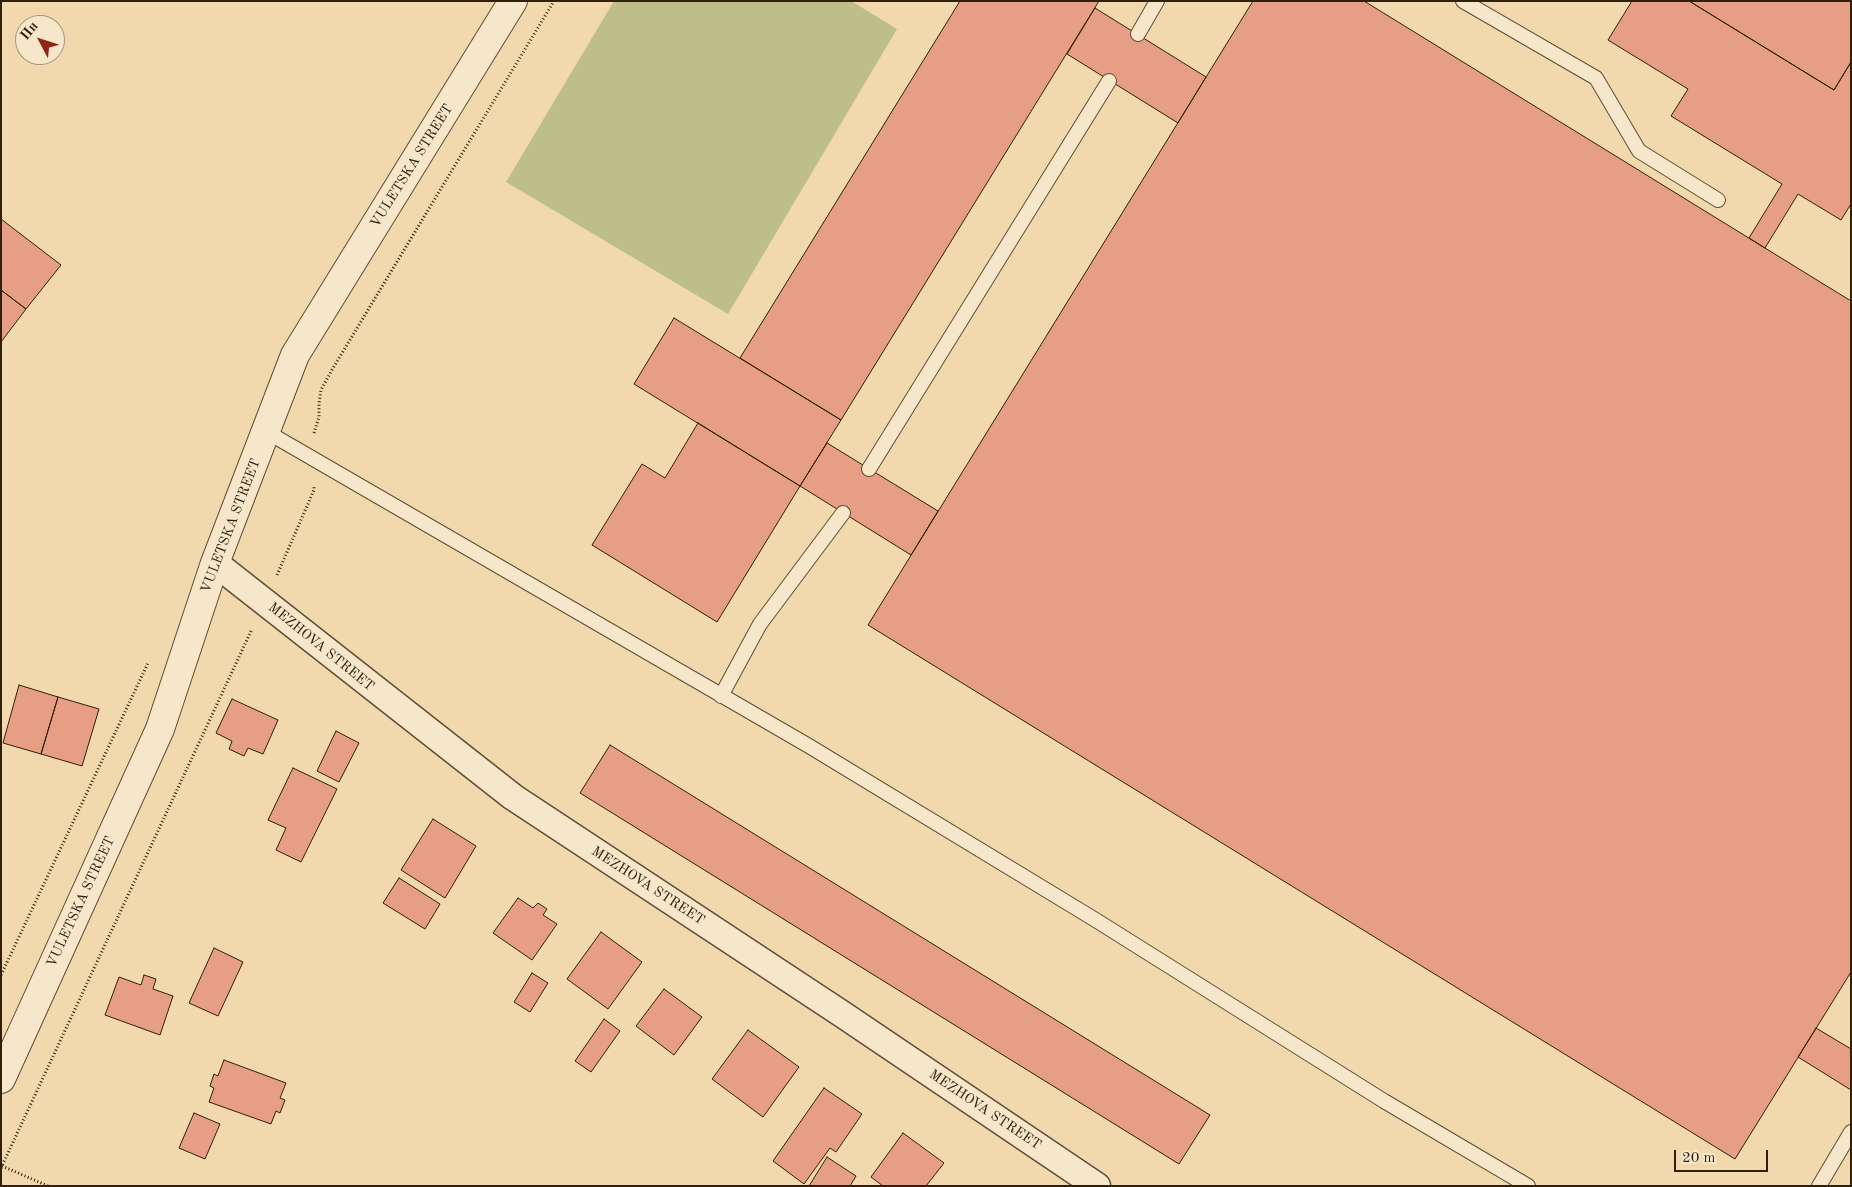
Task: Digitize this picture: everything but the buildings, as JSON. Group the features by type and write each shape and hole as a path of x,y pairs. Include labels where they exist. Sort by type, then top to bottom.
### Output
{"street":[{"name":"VULETSKA STREET","path":"1,1079 160,729 215,563 267,432 295,355 513,1"},
{"name":"MEZHOVA STREET","path":"215,563 513,798 842,1014 1097,1186"}],"lane":[{"path":"1138,34 1157,1"},
{"path":"1463,1 1596,78 1639,151 1718,200"},
{"path":"869,469 1109,80"},
{"path":"267,432 809,746 1086,914 1384,1101 1528,1186"},
{"path":"721,696 760,624 843,513"},
{"path":"1819,1186 1851,1132"}],"path":[{"path":"48,1186 2,1167 265,602 314,490 314,482 302,473 319,417 321,390 554,1"},
{"path":"1,975 149,660"}],"green space":[{"path":"614,1 851,1 897,29 728,314 506,182"}]}
